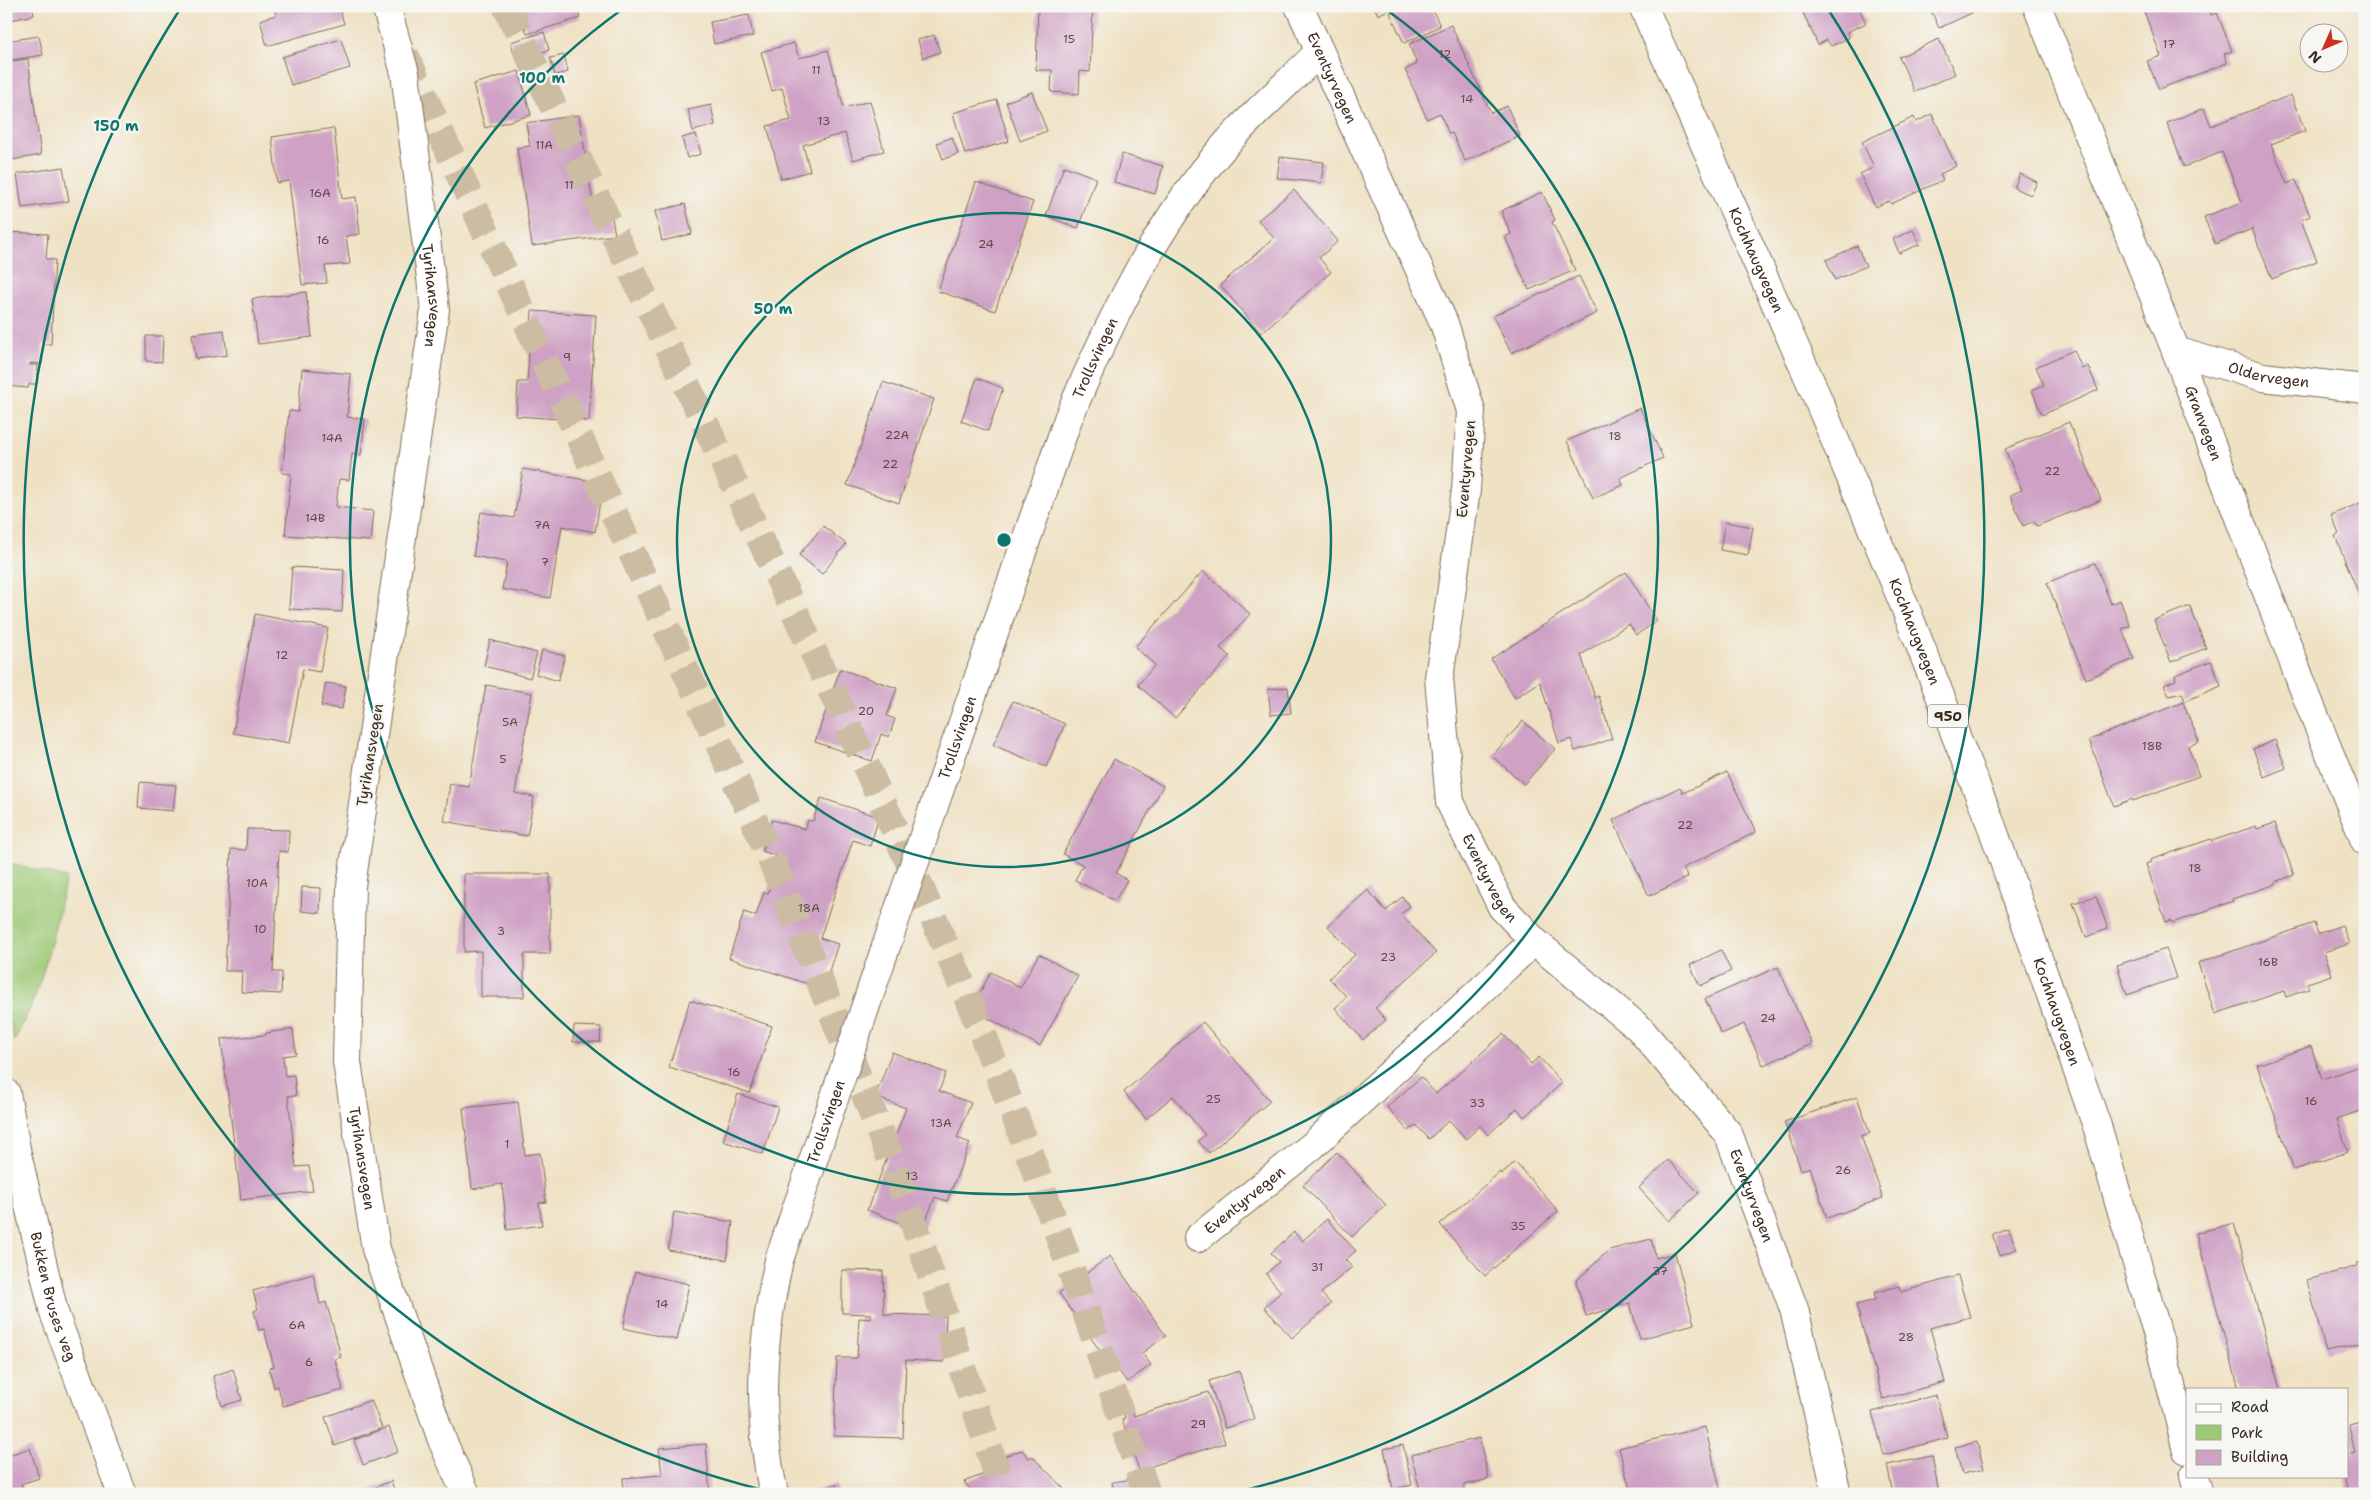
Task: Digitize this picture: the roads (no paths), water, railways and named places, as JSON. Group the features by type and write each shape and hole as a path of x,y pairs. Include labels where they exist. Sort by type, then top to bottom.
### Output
{"street":[{"name":"Tyrihansvegen","path":"386,6 405,73 435,310 351,886 347,1062 376,1248 442,1440 466,1494"},
{"name":"Eventyrvegen","path":"1299,6 1444,323 1471,411 1466,490 1439,678 1450,802 1502,906 1534,942 1639,1028 1728,1133 1794,1309 1837,1494"},
{"name":"Kochhaugvegen","path":"1642,6 1811,383 1902,602 1992,828 2098,1129 2158,1337 2186,1446"},
{"name":"Granvegen","path":"2037,6 2176,351 2306,695 2365,841"},
{"name":"Trollsvingen","path":"774,1494 765,1437 764,1389 765,1343 779,1260 1068,419 1123,301 1173,214 1228,142 1320,52"},
{"name":"Oldervegen","path":"2176,351 2263,377 2365,389"},
{"name":"Eventyrvegen","path":"1198,1238 1312,1146 1534,942"},
{"name":"Bukken Bruses veg","path":"6,1093 17,1154 54,1313 122,1494"},
{"path":"2194,1478 2198,1494"}],"tunnel":[{"path":"506,6 791,604 847,724 954,966 1032,1162 1080,1294 1147,1494"},
{"path":"405,55 766,847 900,1182 1004,1494"}]}
